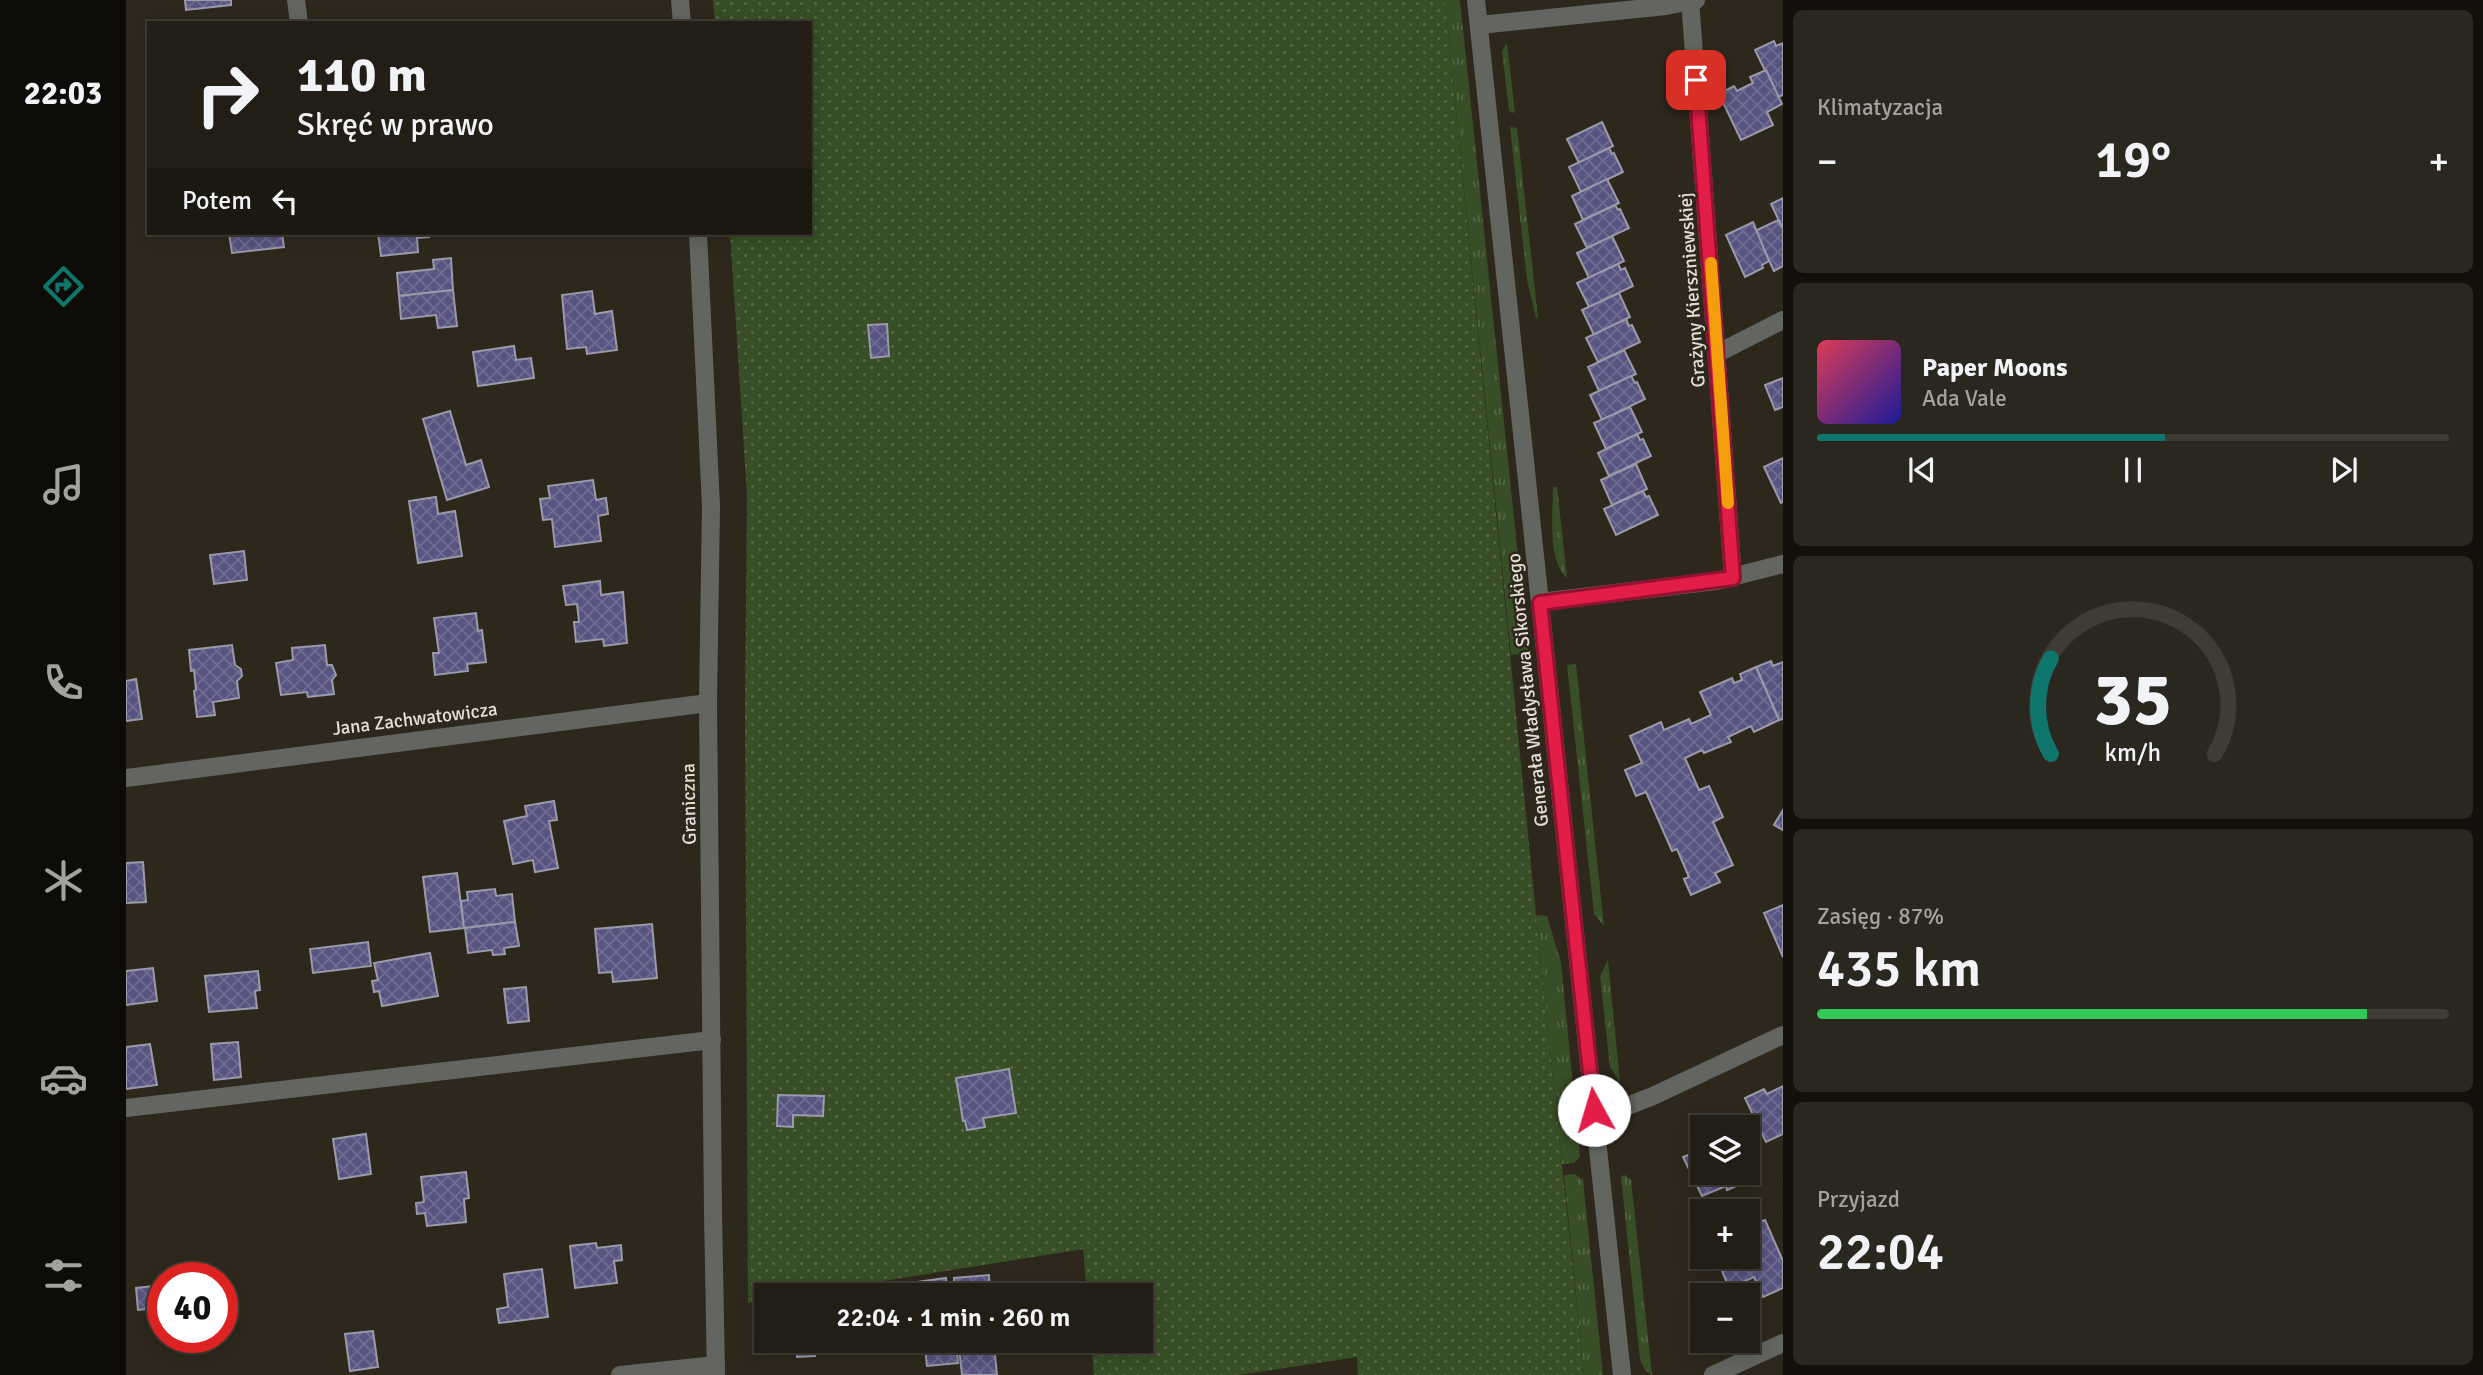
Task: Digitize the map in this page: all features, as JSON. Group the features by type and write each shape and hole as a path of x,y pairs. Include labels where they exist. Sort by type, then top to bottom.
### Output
{"street":[{"path":"296,0 299,21"},
{"path":"680,0 682,21"},
{"name":"Generała Władysława Sikorskiego","path":"1476,0 1622,1375"},
{"path":"1479,25 1692,1"},
{"name":"Grażyny Kierszniewskiej","path":"1692,1 1733,578"},
{"name":"Graniczna","path":"698,235 711,506 708,703 716,1370"},
{"path":"1718,353 1783,320"},
{"path":"1540,603 1733,578 1783,564"},
{"name":"Jana Zachwatowicza","path":"126,778 708,703"},
{"path":"1594,1110 1630,1105 1653,1096 1783,1035"},
{"path":"126,1108 712,1040"},
{"path":"1713,1375 1783,1343"},
{"path":"620,1375 716,1370"}],"green space":[{"path":"713,0 1445,0 1584,1375 1358,1375 1357,1357 1239,1375 1094,1375 1092,1353 1153,1353 1153,1283 1086,1283 1083,1249 871,1283 754,1283 754,1302 748,1303 745,710 747,496 730,235 812,235 812,21 715,21"},
{"path":"1445,0 1460,0 1528,653 1511,655"},
{"path":"1507,43 1515,113 1509,111 1502,51"},
{"path":"1510,127 1517,128 1538,318 1527,280"},
{"path":"1553,487 1557,487 1567,578 1556,560 1554,548"},
{"path":"1576,664 1604,926 1594,914 1567,665"},
{"path":"1536,915 1547,916 1561,963 1580,1157 1574,1163 1562,1164"},
{"path":"1608,960 1620,1082 1610,1067 1600,976"},
{"path":"1575,1174 1583,1180 1603,1375 1584,1375 1564,1175"},
{"path":"1625,1175 1631,1180 1652,1375 1645,1370 1640,1360 1621,1176"}],"building":[{"path":"185,0 231,0 231,5 186,10"},
{"path":"1774,41 1776,46 1783,43 1783,95 1778,97 1755,50"},
{"path":"1766,70 1782,104 1767,112 1773,125 1741,140 1719,94 1734,86 1737,91 1753,83 1750,77"},
{"path":"1602,122 1613,146 1579,163 1567,139"},
{"path":"1609,148 1623,172 1581,192 1569,167"},
{"path":"1607,179 1619,203 1583,220 1572,196"},
{"path":"1783,198 1783,229 1771,204"},
{"path":"1615,205 1620,209 1629,228 1587,248 1575,224"},
{"path":"1778,220 1783,229 1783,266 1774,271 1755,231"},
{"path":"1753,222 1769,261 1762,265 1763,268 1745,277 1726,235"},
{"path":"229,235 282,235 284,247 232,253"},
{"path":"378,235 429,235 417,238 418,252 381,256"},
{"path":"1612,236 1624,261 1589,278 1577,253"},
{"path":"451,258 453,290 399,296 397,273 434,269 433,260"},
{"path":"1618,264 1621,270 1625,268 1633,286 1589,307 1577,283"},
{"path":"453,290 457,326 438,328 436,315 401,319 399,296"},
{"path":"592,291 595,314 612,311 617,350 587,354 586,347 567,349 562,295"},
{"path":"1619,293 1630,317 1594,335 1582,310"},
{"path":"1626,319 1640,342 1598,362 1586,338"},
{"path":"887,324 889,356 871,358 868,325"},
{"path":"514,346 516,360 531,358 534,378 478,386 473,352"},
{"path":"1624,350 1636,374 1599,391 1588,367"},
{"path":"1631,376 1645,399 1602,420 1590,395"},
{"path":"1783,378 1783,407 1775,410 1765,385"},
{"path":"1630,407 1642,432 1606,449 1594,423"},
{"path":"450,411 466,465 481,460 489,487 447,500 423,419"},
{"path":"1637,434 1640,440 1643,439 1651,456 1609,476 1598,453"},
{"path":"1783,458 1783,502 1781,503 1764,467"},
{"path":"1636,464 1647,489 1612,505 1601,480"},
{"path":"593,480 596,500 606,498 608,514 598,516 601,541 555,547 552,519 543,520 540,499 550,498 548,486"},
{"path":"1643,491 1646,497 1649,496 1658,515 1616,535 1604,509"},
{"path":"436,497 438,514 455,511 462,556 418,563 409,501"},
{"path":"244,551 247,580 214,584 210,555"},
{"path":"600,581 601,595 623,592 627,643 604,646 603,639 576,642 574,622 579,622 577,604 566,605 563,586"},
{"path":"476,613 478,631 482,630 486,662 467,664 468,671 435,675 433,653 439,653 434,618"},
{"path":"232,645 235,665 241,669 242,676 237,681 239,698 213,702 215,715 197,717 194,670 191,671 189,650"},
{"path":"325,645 327,665 332,665 336,675 332,680 334,694 308,697 307,692 281,695 276,663 293,660 292,648"},
{"path":"1771,661 1773,666 1783,662 1783,719 1779,720 1756,667"},
{"path":"1756,667 1779,720 1754,732 1751,726 1728,737 1731,742 1685,758 1699,790 1709,786 1723,817 1713,822 1733,865 1715,873 1720,882 1691,895 1684,879 1689,877 1677,849 1672,851 1646,792 1636,796 1625,770 1642,763 1630,736 1661,722 1664,730 1689,719 1691,724 1711,715 1700,692 1732,678 1734,683 1742,680 1740,674"},
{"path":"136,679 142,719 126,721 126,681"},
{"path":"554,801 557,820 549,821 558,868 535,872 533,860 513,864 504,821 527,816 525,806"},
{"path":"1783,810 1783,830 1774,825"},
{"path":"143,862 146,902 126,903 126,863"},
{"path":"457,873 464,928 430,932 423,877"},
{"path":"495,889 496,896 512,894 515,922 464,928 461,901 468,900 467,892"},
{"path":"1783,905 1783,957 1764,913"},
{"path":"515,922 519,946 504,948 505,954 493,955 492,950 468,953 465,928"},
{"path":"652,924 657,978 613,982 612,972 599,973 595,929"},
{"path":"368,942 371,966 313,973 310,949"},
{"path":"430,953 438,996 382,1006 379,991 374,992 372,981 378,980 374,963"},
{"path":"153,968 157,1001 126,1005 126,971"},
{"path":"258,971 260,990 255,991 257,1008 209,1012 205,976"},
{"path":"526,987 529,1021 508,1023 504,989"},
{"path":"238,1042 241,1077 214,1080 211,1044"},
{"path":"150,1044 157,1085 126,1089 126,1047"},
{"path":"1009,1069 1016,1113 983,1118 985,1127 967,1130 956,1078"},
{"path":"1783,1086 1783,1134 1766,1142 1760,1129 1760,1115 1753,1115 1745,1098 1764,1089 1767,1094"},
{"path":"778,1095 824,1096 823,1116 793,1115 793,1127 777,1126"},
{"path":"366,1134 371,1174 339,1179 333,1139"},
{"path":"1690,1154 1690,1171 1683,1157"},
{"path":"466,1172 469,1198 464,1199 466,1222 427,1226 425,1213 417,1214 416,1203 424,1202 421,1177"},
{"path":"1697,1185 1739,1185 1727,1190 1726,1186 1702,1196"},
{"path":"1765,1220 1783,1261 1783,1288 1763,1297 1760,1283 1757,1283 1754,1277 1740,1283 1727,1283 1721,1269 1760,1269 1760,1222"},
{"path":"596,1243 597,1248 621,1245 622,1260 614,1261 617,1283 575,1288 570,1246"},
{"path":"542,1269 548,1317 499,1323 497,1309 508,1307 504,1274"},
{"path":"989,1275 989,1283 954,1283 954,1278"},
{"path":"946,1278 947,1283 909,1283"},
{"path":"147,1287 147,1309 138,1310 136,1288"},
{"path":"373,1331 378,1367 350,1371 345,1334"},
{"path":"797,1353 815,1353 815,1356 797,1357"},
{"path":"925,1353 957,1353 958,1363 927,1366"},
{"path":"960,1353 995,1353 997,1375 962,1375"}],"slow traffic":[{"path":"1711,263 1728,503"}],"route":[{"path":"1594,1110 1540,603 1733,578 1696,80"}]}
